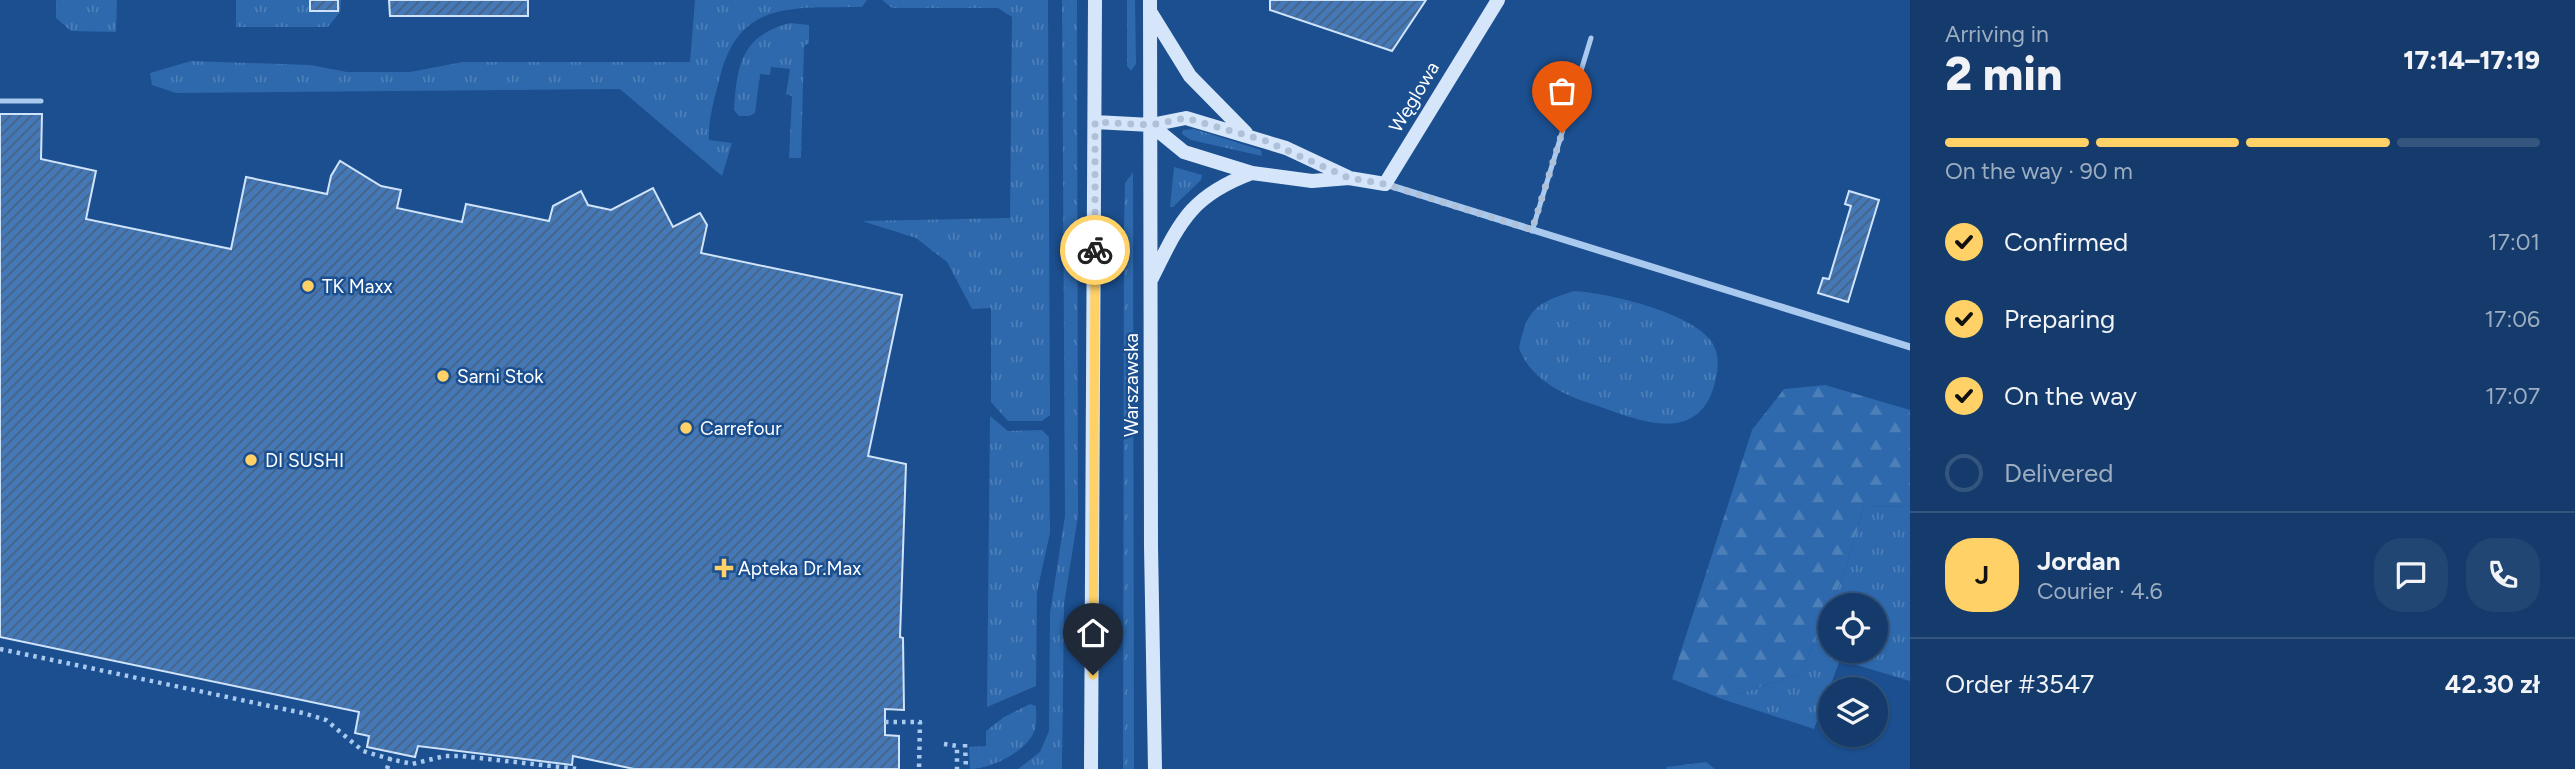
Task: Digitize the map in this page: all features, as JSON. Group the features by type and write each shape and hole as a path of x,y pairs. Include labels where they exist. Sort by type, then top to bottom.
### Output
{"main road":[{"name":"Warszawska","path":"1091,769 1095,0"},
{"name":"Węglowa","path":"1385,184 1498,0"},
{"name":"Warszawska","path":"1150,6 1155,769"},
{"path":"1150,6 1190,76 1247,134"},
{"path":"1095,122 1151,125 1186,118 1247,134 1309,158 1349,178"},
{"path":"1151,125 1184,152 1252,173 1312,181 1349,178 1385,184"},
{"path":"1150,282 1184,215 1221,184 1252,173"}],"street":[{"path":"1385,184 1910,347"}],"lane":[{"path":"1532,230 1591,38"},
{"path":"0,101 41,101"}],"path":[{"path":"0,649 303,713 326,720 363,751 390,760 412,764 445,756 461,756 578,769"},
{"path":"885,722 919,722 919,769"},
{"path":"944,744 957,746 957,769"},
{"path":"965,744 966,769"},
{"path":"387,769 392,752"}],"green space":[{"path":"56,0 117,0 116,32 71,31 56,18"},
{"path":"236,0 341,0 340,12 328,27 236,27"},
{"path":"695,0 867,0 862,7 791,9 772,14 755,21 740,34 729,52 712,108 709,140 732,143 722,176 620,89 176,93 152,85 150,73 191,61 310,65 347,72 410,72 463,62 690,62"},
{"path":"882,0 1048,0 1050,415 1042,421 1008,421 991,402 991,308 972,309 947,262 916,238 862,221 1010,218 1012,17 998,8 892,8"},
{"path":"1062,0 1077,0 1078,516 1064,604 1062,769 1018,769 1040,752 1049,731 1050,613 1065,516"},
{"path":"1127,0 1135,0 1136,64 1131,71 1127,66"},
{"path":"790,23 809,25 809,43 804,46 801,158 789,158 792,96 786,94 790,69 771,67 770,75 760,74 755,113 739,116 734,110 740,66 752,44 761,36"},
{"path":"1194,129 1261,150 1262,156 1191,140 1182,134 1183,130"},
{"path":"1174,167 1202,175 1201,180 1170,207"},
{"path":"1133,172 1134,769 1123,769 1124,227 1125,183"},
{"path":"1574,291 1647,306 1686,321 1700,331 1711,341 1717,358 1714,386 1705,405 1693,417 1678,423 1644,421 1570,396 1539,377 1524,359 1519,348 1526,324 1535,309 1542,304"},
{"path":"1825,385 1910,410 1910,506 1864,507 1836,593 1818,593 1818,633 1800,674 1722,699 1672,679 1752,430 1784,389"},
{"path":"990,416 1008,431 1042,430 1049,437 1050,533 1037,592 1036,686 987,707"},
{"path":"1910,506 1910,681 1850,663 1888,663 1888,593 1836,593 1864,507"},
{"path":"1818,633 1818,663 1839,663 1834,677 1818,677 1818,718 1814,729 1722,699 1800,674"},
{"path":"1030,704 1036,706 1036,723 1025,745 998,762 970,769 969,747 986,746 986,731 1004,717"},
{"path":"1706,762 1715,769 1666,769 1667,767"}],"building":[{"path":"310,0 338,0 338,11 310,11"},
{"path":"389,0 528,0 528,16 390,16"},
{"path":"1270,0 1426,0 1392,51 1270,10"},
{"name":"Sarni Stok","path":"0,114 42,114 41,159 96,171 86,219 231,249 246,177 327,194 331,176 340,161 381,186 401,190 397,208 462,222 466,204 549,221 553,206 581,191 588,205 611,210 653,188 673,227 700,213 707,225 701,253 902,295 868,456 906,464 900,637 903,638 904,710 885,709 885,735 899,736 899,769 634,769 573,756 572,765 418,746 415,757 367,747 369,736 355,733 359,712 0,637"},
{"path":"1849,191 1879,200 1848,302 1818,293 1823,278 1829,279 1851,206 1845,204"}],"way so far":[{"path":"1095,250 1095,122 1151,125 1186,118 1247,134 1309,158 1349,178 1385,184 1532,230 1562,133"}],"place":[{"name":"TK Maxx","path":"308,286"},
{"name":"Sarni Stok","path":"443,376"},
{"name":"Carrefour","path":"686,428"},
{"name":"DI SUSHI","path":"251,460"},
{"name":"Apteka Dr.Max","path":"724,568"}],"route":[{"path":"1093,675 1095,250"}]}
